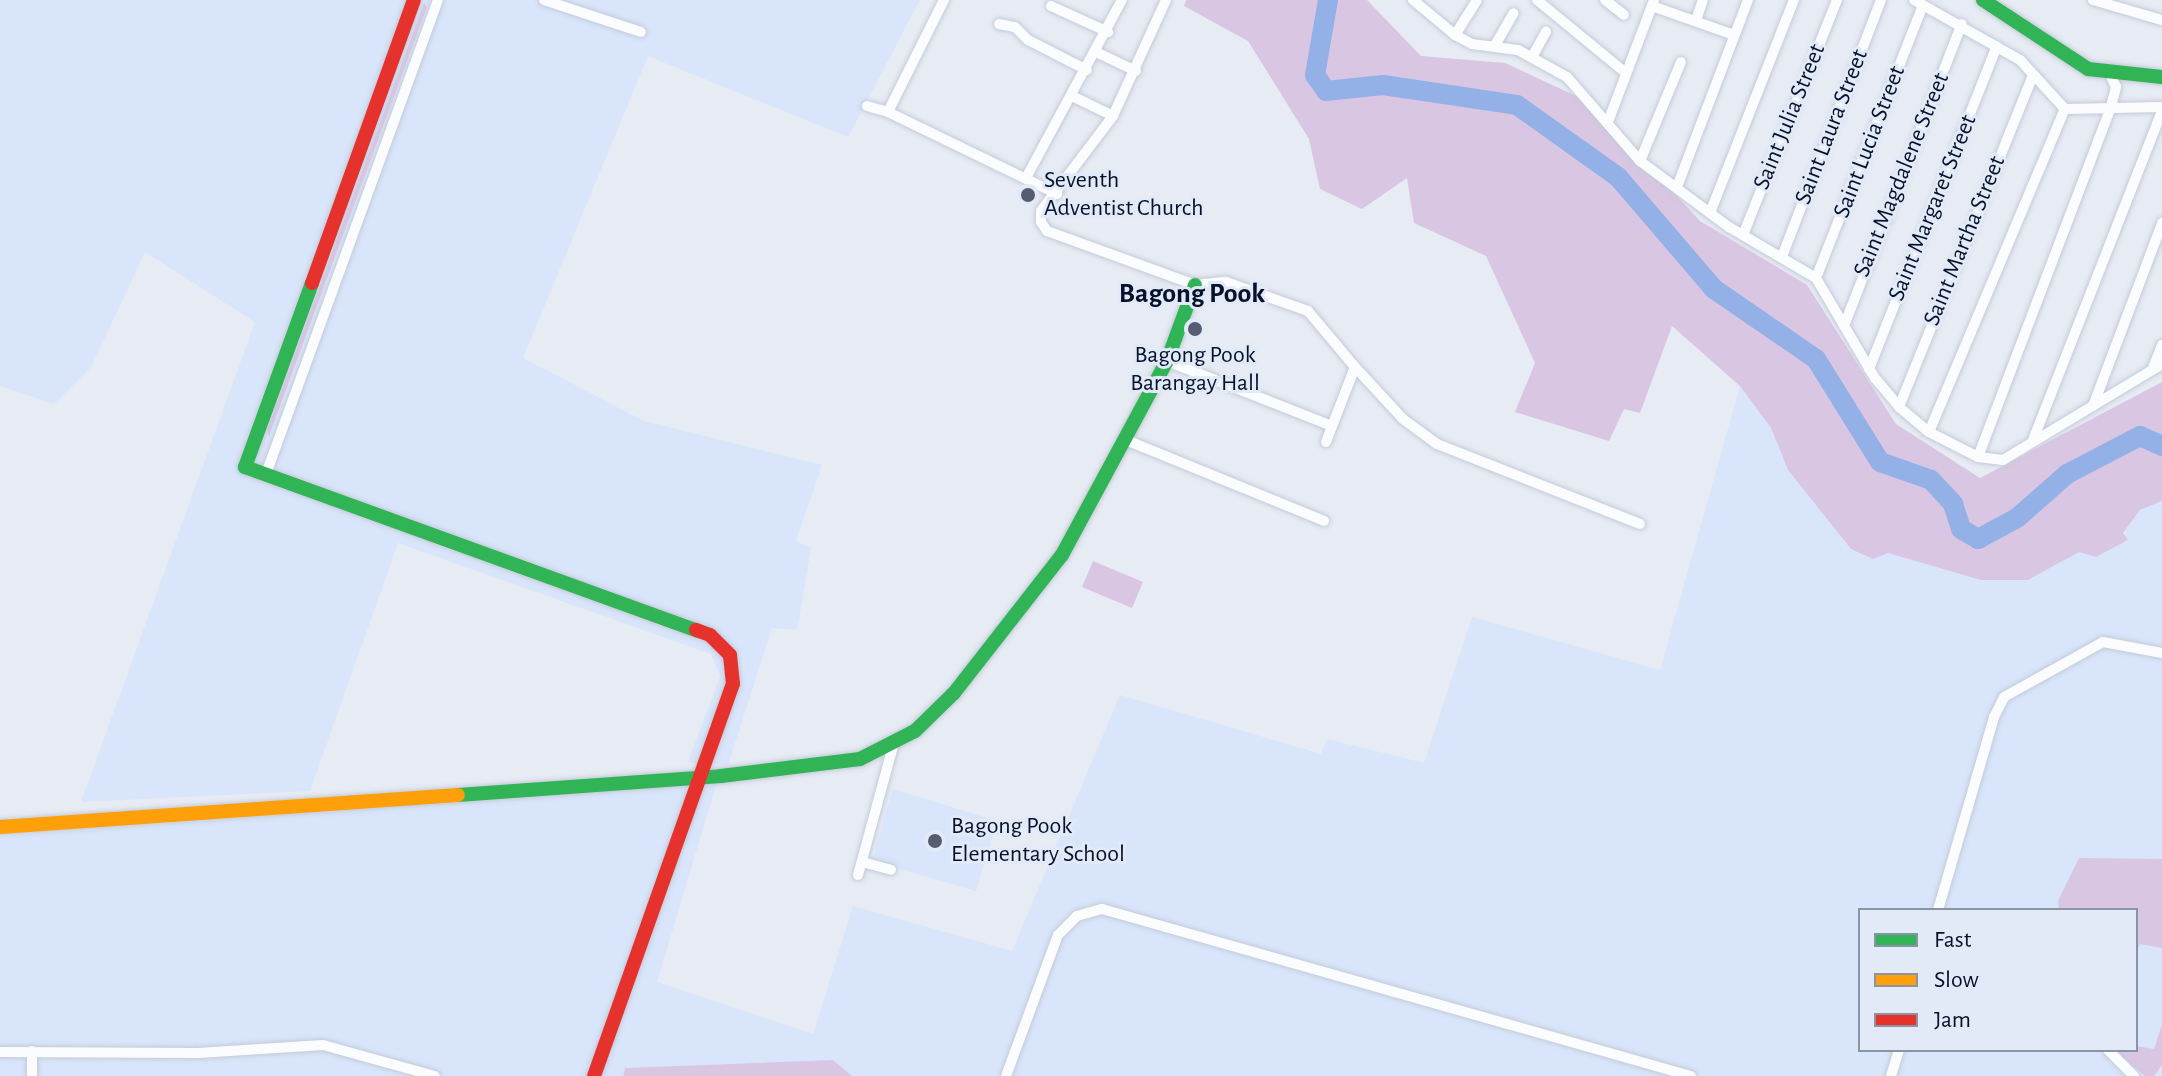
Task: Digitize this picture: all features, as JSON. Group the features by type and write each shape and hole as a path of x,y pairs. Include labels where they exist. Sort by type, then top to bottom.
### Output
{"street":[{"path":"414,0 245,467 717,640 730,655 734,677 594,1076"},
{"path":"266,474 438,0"},
{"path":"544,0 641,32"},
{"path":"888,112 944,0"},
{"path":"1026,178 1098,53 1122,0"},
{"path":"1166,0 1113,116 1057,194 1041,211 1047,231 1195,285 1226,282 1308,311 1403,419 1437,444 1640,524"},
{"path":"1413,0 1455,35 1532,57 1567,77 1640,161 1743,235 1783,254 1816,278 1869,369 1899,407 1929,432 1978,457 2003,460 2162,364"},
{"path":"1455,35 1477,0"},
{"path":"1537,0 1626,73"},
{"path":"1605,0 1624,15"},
{"path":"1696,20 1703,0"},
{"path":"1677,187 1748,0"},
{"path":"1710,213 1794,0"},
{"name":"Saint Julia Street","path":"1743,235 1837,0"},
{"name":"Saint Laura Street","path":"1783,254 1881,0"},
{"path":"1983,0 2088,69 2110,74 2162,77"},
{"path":"2093,0 2162,20"},
{"path":"1918,2 1997,46 2033,76 2065,109 2162,109 2033,440"},
{"name":"Saint Lucia Street","path":"1816,278 1918,2"},
{"path":"1608,122 1653,3 1734,35"},
{"path":"1051,6 1108,32"},
{"path":"1494,47 1514,13"},
{"path":"999,24 1015,27 1028,40 1087,70"},
{"name":"Saint Magdalene Street","path":"1844,326 1962,24"},
{"path":"1532,57 1546,32"},
{"name":"Saint Margaret Street","path":"1869,369 1997,46"},
{"path":"1098,53 1136,71"},
{"path":"1640,161 1681,62"},
{"path":"1978,457 2110,110 2116,87 2110,74"},
{"name":"Saint Martha Street","path":"1899,407 2033,76"},
{"path":"1074,97 1113,116"},
{"path":"867,106 888,112 1057,194"},
{"path":"1929,432 2065,109"},
{"path":"2093,406 2162,223"},
{"path":"0,827 700,777 860,759 893,746 954,693 1043,581 1078,531 1167,361 1195,285"},
{"path":"2152,372 2162,345"},
{"path":"1167,361 1332,426"},
{"path":"1326,442 1355,367"},
{"path":"1126,440 1324,521"},
{"path":"1939,908 1994,717 2004,697 2103,642 2162,653"},
{"path":"858,875 893,746"},
{"path":"862,862 891,870"},
{"path":"1006,1076 1058,935 1077,916 1102,909 1691,1076"},
{"path":"0,1052 220,1053 323,1045 435,1076"},
{"path":"32,1051 32,1076"},
{"path":"1891,1076 1898,1052"},
{"path":"2110,1052 2134,1076"}],"shaded area":[{"path":"0,0 920,0 848,137 648,56 523,358 644,421 822,465 796,541 811,548 797,630 772,628 728,765 688,762 720,676 711,654 398,543 310,791 81,802 255,322 145,252 91,367 54,404 0,386"},
{"path":"1186,0 1367,0 1421,56 1505,63 1591,103 1700,221 1807,285 1896,424 1980,478 2162,382 2162,501 2140,510 2123,533 2128,540 2096,557 2079,552 2028,580 1981,580 1888,553 1873,559 1851,549 1788,470 1771,428 1740,386 1672,326 1640,413 1624,409 1609,441 1515,412 1535,363 1486,256 1414,223 1407,178 1362,209 1320,189 1309,139 1248,41 1184,6"},
{"path":"424,3 427,7 269,436 267,430"},
{"path":"1740,386 1771,428 1788,470 1888,553 2028,580 2079,552 2096,557 2127,540 2123,534 2140,510 2162,501 2162,1076 0,1076 0,837 717,782 657,982 813,1034 853,906 1012,951 1120,695 1321,754 1327,739 1424,763 1472,617 1660,670"},
{"path":"1093,561 1143,582 1132,608 1082,587"},
{"name":"Bagong Pook Elementary School","path":"893,789 997,821 976,891 872,861"},
{"path":"2079,858 2162,859 2162,948 2140,944 2138,948 2138,908 2059,908 2058,901"},
{"path":"2162,1025 2162,1065 2154,1076 2145,1076 2117,1052 2138,1052 2138,1046 2154,1049"},
{"path":"833,1060 852,1076 623,1076 625,1068"}],"waterway":[{"path":"1328,0 1315,75 1326,91 1383,85 1517,105 1618,177 1714,289 1816,359 1880,462 1931,480 1953,504 1961,529 1978,539 2017,518 2067,474 2140,436 2162,446"}],"traffic: fast":[{"path":"1983,0 2088,69 2162,77"},
{"path":"312,283 245,467 696,630"},
{"path":"458,795 721,776 860,759 915,731 954,693 1062,555 1167,361 1195,285"}],"traffic: slow":[{"path":"0,827 458,795"}],"traffic: jam":[{"path":"312,283 414,0"},
{"path":"594,1076 733,684 730,655 710,635 696,630"}],"place":[{"name":"Seventh Adventist Church","path":"1028,195"},
{"name":"Bagong Pook Barangay Hall","path":"1195,329"},
{"name":"Bagong Pook Elementary School","path":"935,841"}],"district":[{"name":"Bagong Pook","path":"1192,294"}]}
